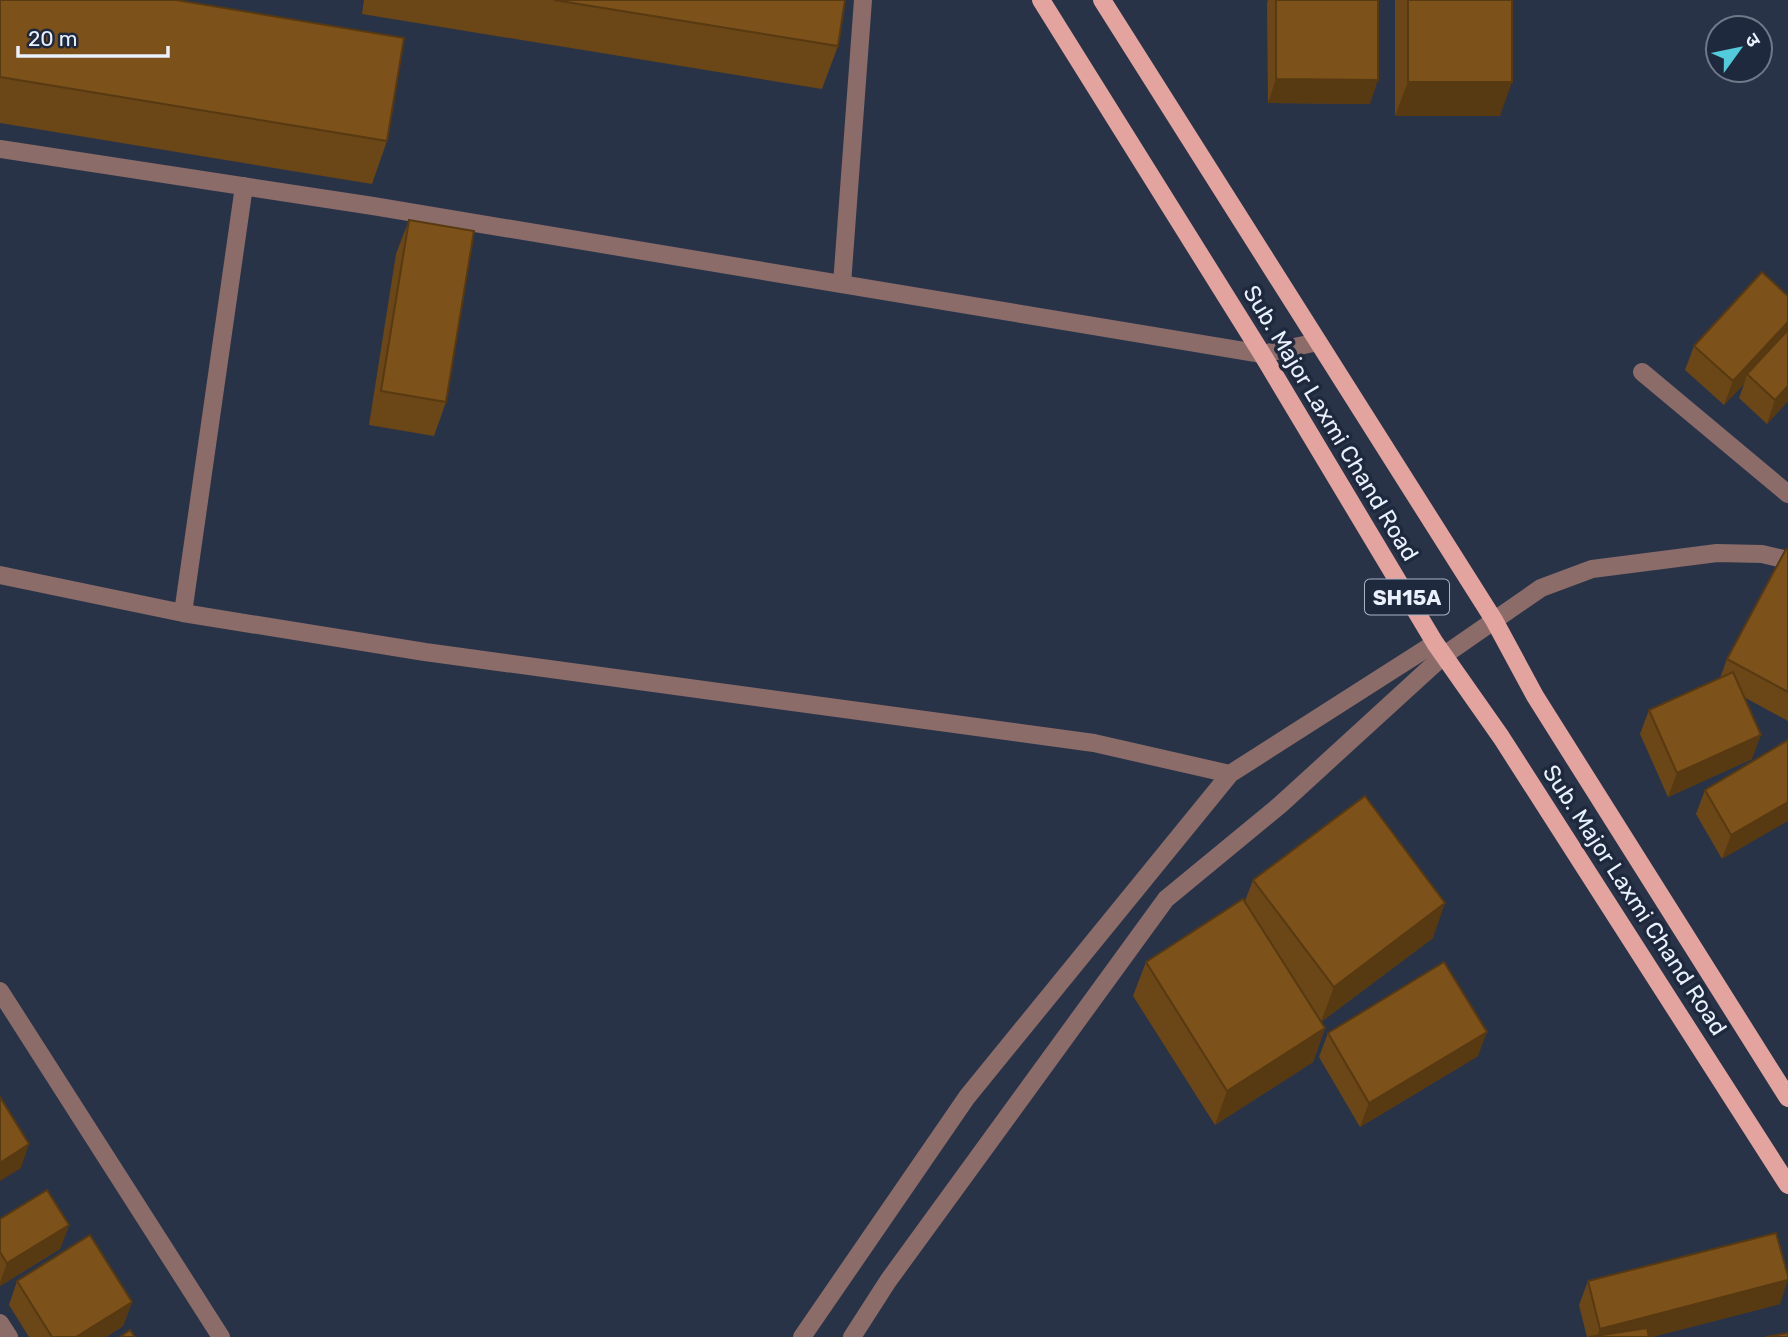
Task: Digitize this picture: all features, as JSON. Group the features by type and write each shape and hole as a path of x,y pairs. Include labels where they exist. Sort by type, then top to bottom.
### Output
{"main road":[{"name":"Sub. Major Laxmi Chand Road","path":"1041,0 1262,354 1439,650 1501,737 1788,1185"},
{"name":"Sub. Major Laxmi Chand Road","path":"1102,0 1494,620 1535,696 1788,1098"}],"street":[{"path":"842,284 863,0"},
{"path":"0,149 244,186 1262,354 1318,342"},
{"path":"183,613 244,186"},
{"path":"1642,372 1788,494"},
{"path":"802,1337 967,1097 1230,774 1494,620 1541,588 1592,569 1717,553 1762,554 1788,560"},
{"path":"0,575 183,613 425,652 1094,743 1230,774"},
{"path":"852,1337 888,1280 1167,899 1280,805 1439,650"},
{"path":"0,991 221,1337"},
{"path":"0,1323 9,1337"}],"building":[{"path":"0,0 176,0 404,38 387,141 0,77"},
{"path":"554,0 845,0 838,46"},
{"path":"1276,0 1378,0 1378,80 1276,79"},
{"path":"1408,0 1512,0 1512,82 1408,82"},
{"path":"409,220 474,231 446,402 381,391"},
{"path":"1762,272 1788,296 1788,322 1733,381 1694,346"},
{"path":"1788,330 1788,386 1775,400 1747,374"},
{"path":"1786,549 1788,550 1788,692 1727,659"},
{"path":"1733,672 1761,735 1677,773 1649,710"},
{"path":"1788,740 1788,802 1731,835 1705,790"},
{"path":"1365,796 1445,903 1334,987 1253,880"},
{"path":"1243,899 1325,1028 1227,1091 1146,962"},
{"path":"1444,962 1487,1032 1369,1103 1328,1033"},
{"path":"0,1097 29,1144 0,1163"},
{"path":"47,1190 69,1225 7,1263 0,1252 0,1219"},
{"path":"1776,1233 1788,1280 1600,1329 1588,1281"},
{"path":"90,1235 132,1302 76,1337 52,1337 17,1281"},
{"path":"1647,1328 1649,1337 1589,1337"},
{"path":"130,1330 135,1337 120,1337"},
{"path":"1788,1333 1788,1337 1766,1337"}]}
